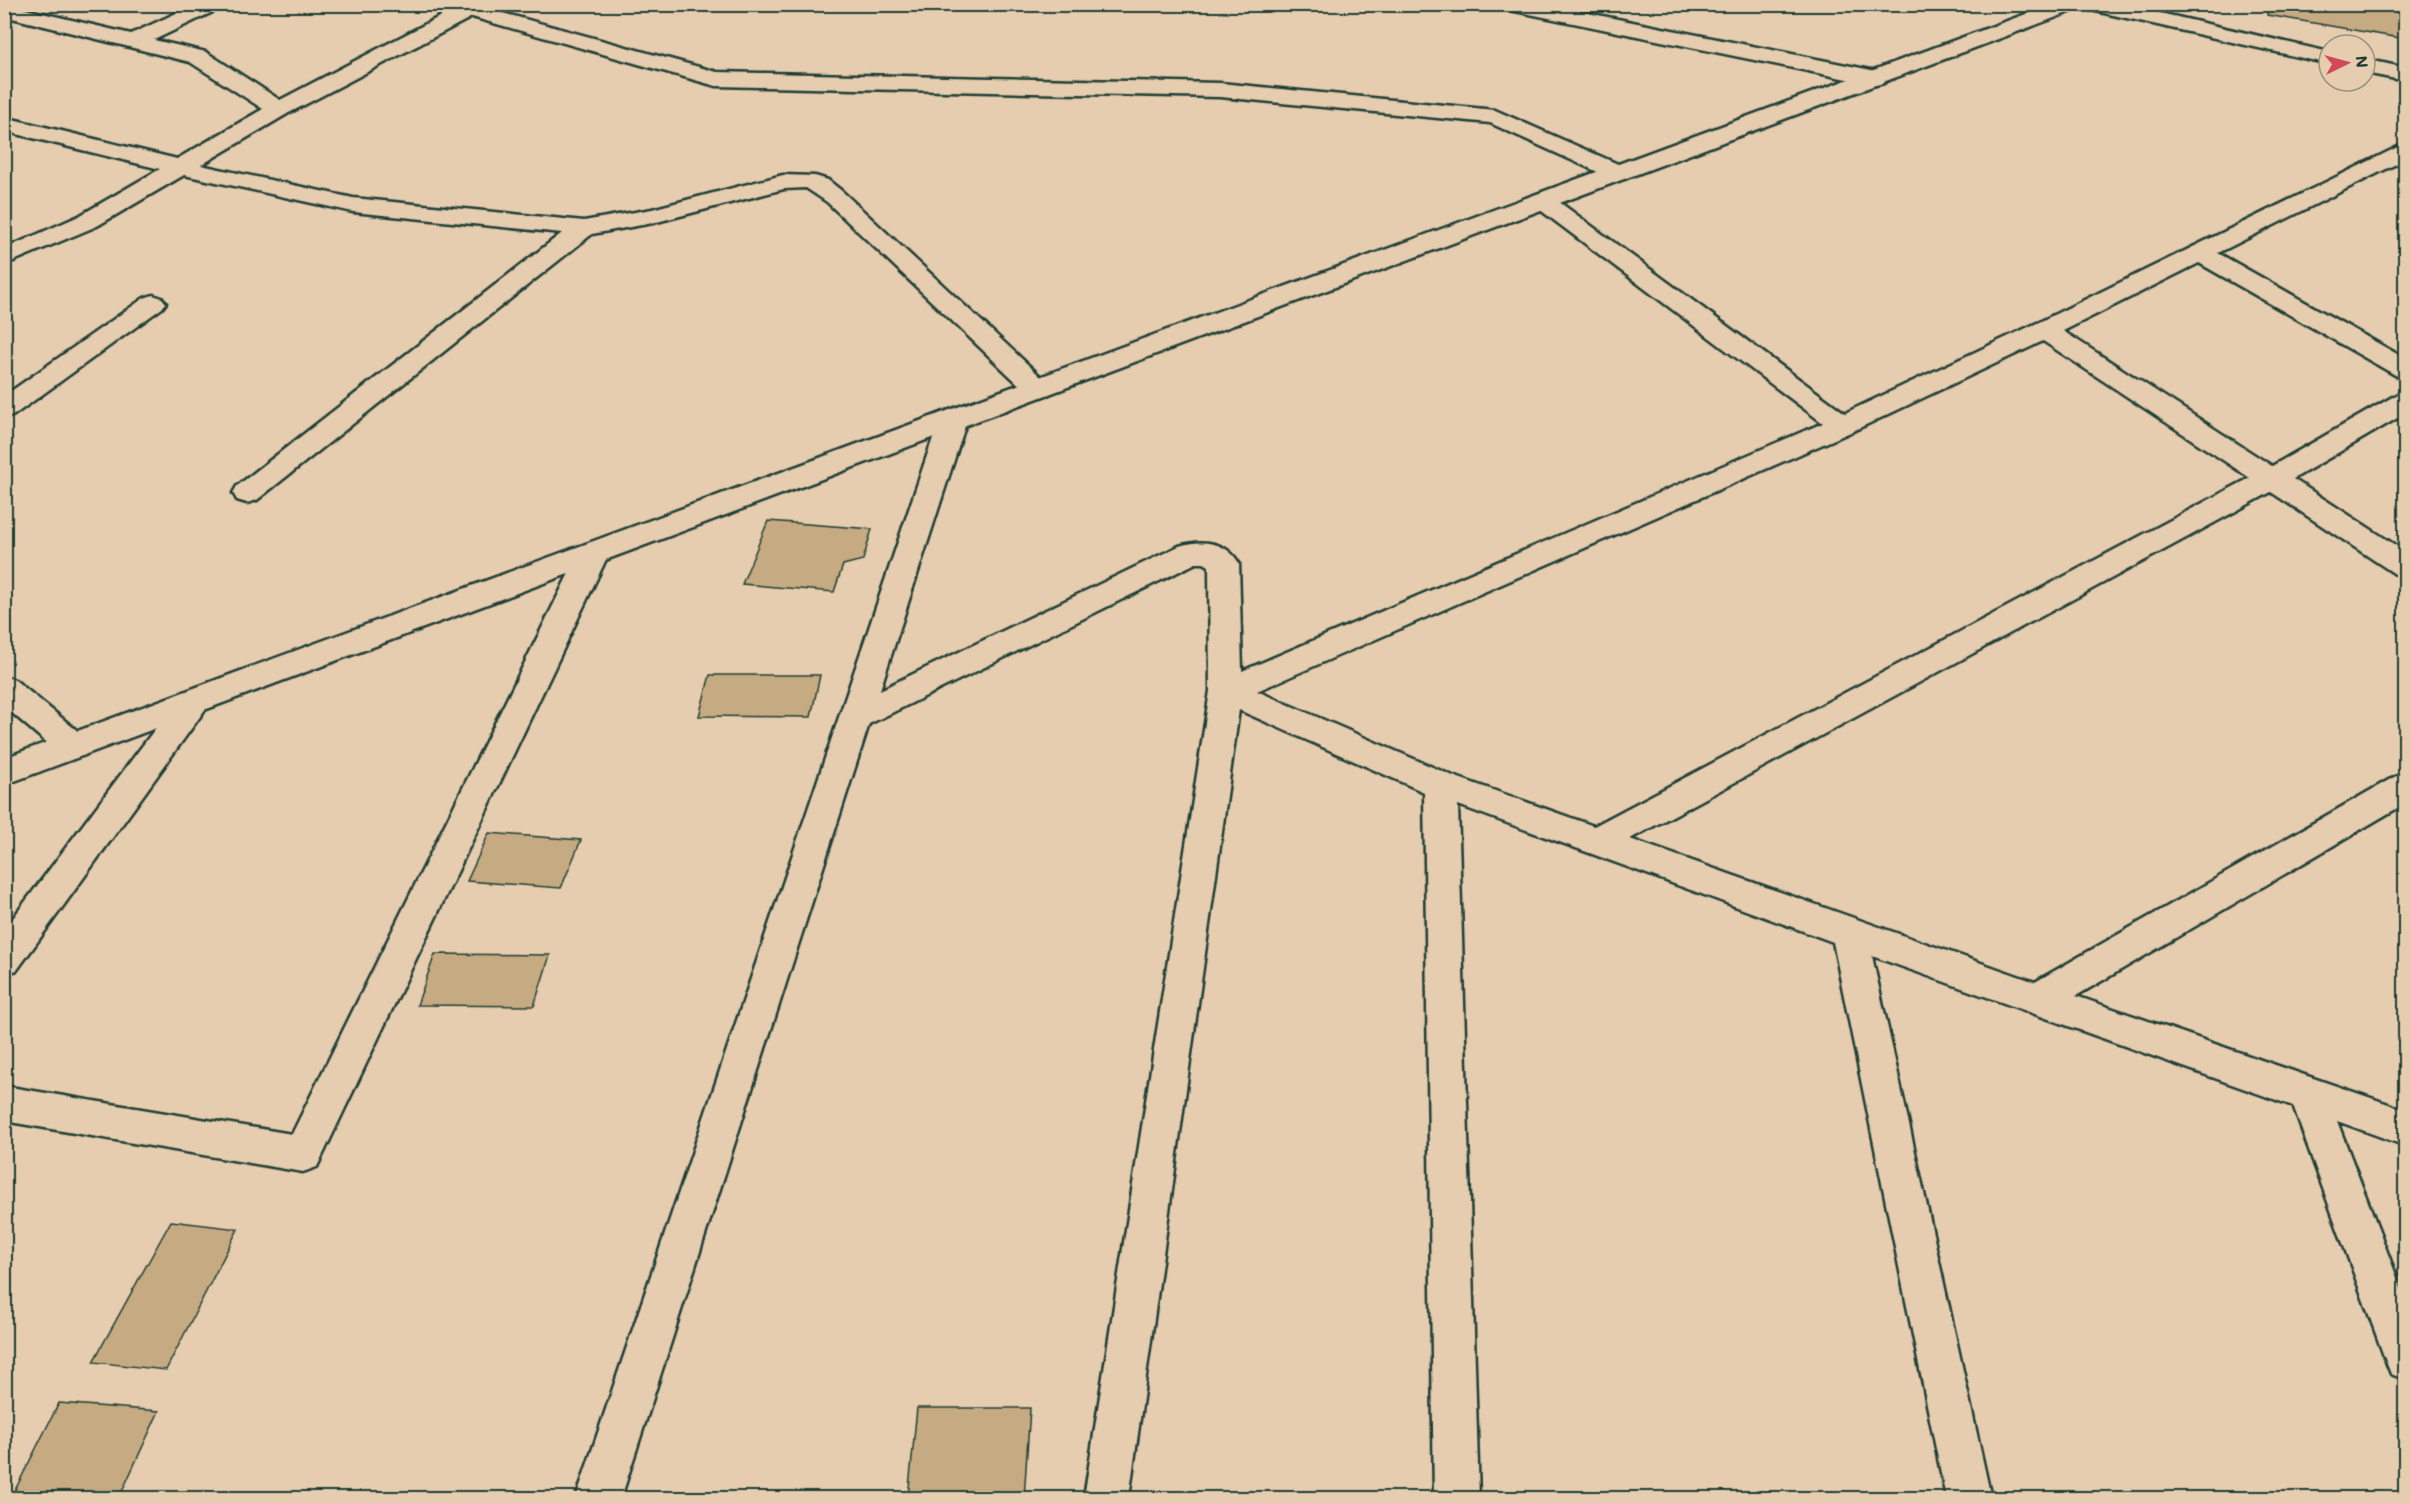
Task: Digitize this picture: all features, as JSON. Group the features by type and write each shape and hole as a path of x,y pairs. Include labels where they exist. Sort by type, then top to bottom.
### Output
{"street":[{"path":"136,40 214,4"},
{"path":"1510,4 1876,78"},
{"path":"4,772 2074,4"},
{"path":"2091,4 2317,55"},
{"path":"4,258 88,221 279,109 476,7 716,79 1220,90 1495,117 1619,173"},
{"path":"4,10 136,40 198,57 279,109"},
{"path":"2377,69 2406,75"},
{"path":"4,124 180,167 353,205 584,228 653,216 783,182 807,181 820,184 1039,388"},
{"path":"1226,691 1843,425 2044,330 2406,150"},
{"path":"1543,201 1843,425"},
{"path":"247,493 584,228"},
{"path":"2200,253 2406,370"},
{"path":"4,410 153,303"},
{"path":"2044,330 2406,567"},
{"path":"1597,841 2270,480 2406,401"},
{"path":"598,1498 953,420"},
{"path":"856,716 1190,553 1202,551 1216,554 1224,563 1226,691 1106,1498"},
{"path":"4,1103 303,1154 594,553"},
{"path":"4,688 73,746"},
{"path":"1226,691 1441,784 1849,933 2406,1128"},
{"path":"4,959 193,702"},
{"path":"1441,784 1456,1498"},
{"path":"2037,1000 2406,786"},
{"path":"1849,933 1968,1498"},
{"path":"2308,1095 2406,1359"}],"building":[{"path":"2267,4 2356,4 2406,13 2406,39 2377,33 2267,15"},
{"path":"768,521 872,529 863,560 843,565 834,592 742,584"},
{"path":"710,675 820,675 811,717 699,716"},
{"path":"489,833 581,840 561,888 467,881"},
{"path":"435,954 550,955 534,1006 417,1005"},
{"path":"171,1221 238,1229 166,1370 93,1362"},
{"path":"59,1403 159,1411 119,1498 11,1498"},
{"path":"917,1408 1030,1408 1024,1498 908,1498"}]}
